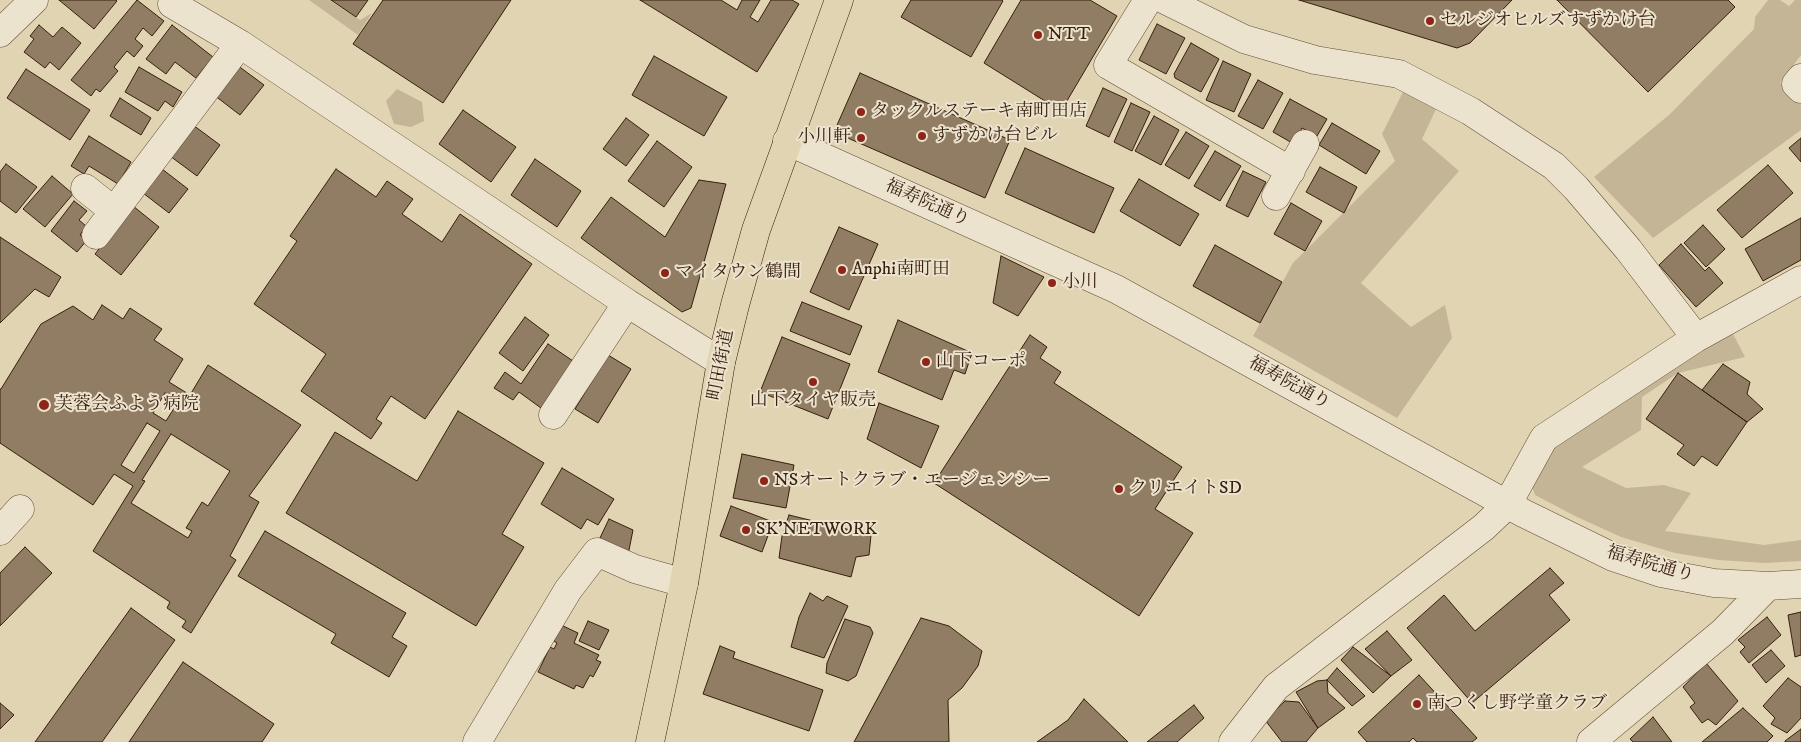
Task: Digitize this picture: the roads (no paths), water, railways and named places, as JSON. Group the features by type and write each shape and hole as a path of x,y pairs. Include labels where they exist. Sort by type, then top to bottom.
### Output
{"main road":[{"name":"町田街道","path":"650,742 684,583 721,362 735,305 756,230 839,0"}],"street":[{"path":"0,33 34,0"},
{"path":"1148,0 1108,65 1291,171"},
{"path":"1165,0 1244,39 1315,60 1400,74 1470,111 1554,166 1576,188 1628,249 1696,338"},
{"path":"171,1 240,44 627,303 721,362"},
{"path":"96,235 240,44"},
{"path":"1801,78 1796,84 1801,89"},
{"name":"福寿院通り","path":"788,140 1116,289 1507,505 1613,557 1661,572 1714,583 1768,586 1801,584"},
{"path":"1276,196 1305,144"},
{"path":"85,188 114,212"},
{"path":"1233,742 1276,687 1484,527 1507,505 1544,438 1696,338 1798,290"},
{"path":"553,415 627,303"},
{"path":"0,531 20,508"},
{"path":"477,742 568,590 596,552 635,569 684,583"},
{"path":"1591,742 1723,632 1768,586"}],"place":[{"name":"セルジオヒルズすずかけ台","path":"1430,21"},
{"name":"NTT","path":"1038,35"},
{"name":"タックルステーキ南町田店","path":"861,112"},
{"name":"すずかけ台ビル","path":"922,136"},
{"name":"小川軒","path":"861,138"},
{"name":"Anphi南町田","path":"842,270"},
{"name":"マイタウン鶴間","path":"665,273"},
{"name":"小川","path":"1052,283"},
{"name":"山下コーポ","path":"926,362"},
{"name":"山下タイヤ販売","path":"813,382"},
{"name":"芙蓉会ふよう病院","path":"44,405"},
{"name":"NSオートクラブ・エージェンシー","path":"764,481"},
{"name":"クリエイトSD","path":"1119,489"},
{"name":"SK’NETWORK","path":"746,530"},
{"name":"南つくし野学童クラブ","path":"1417,704"}]}
